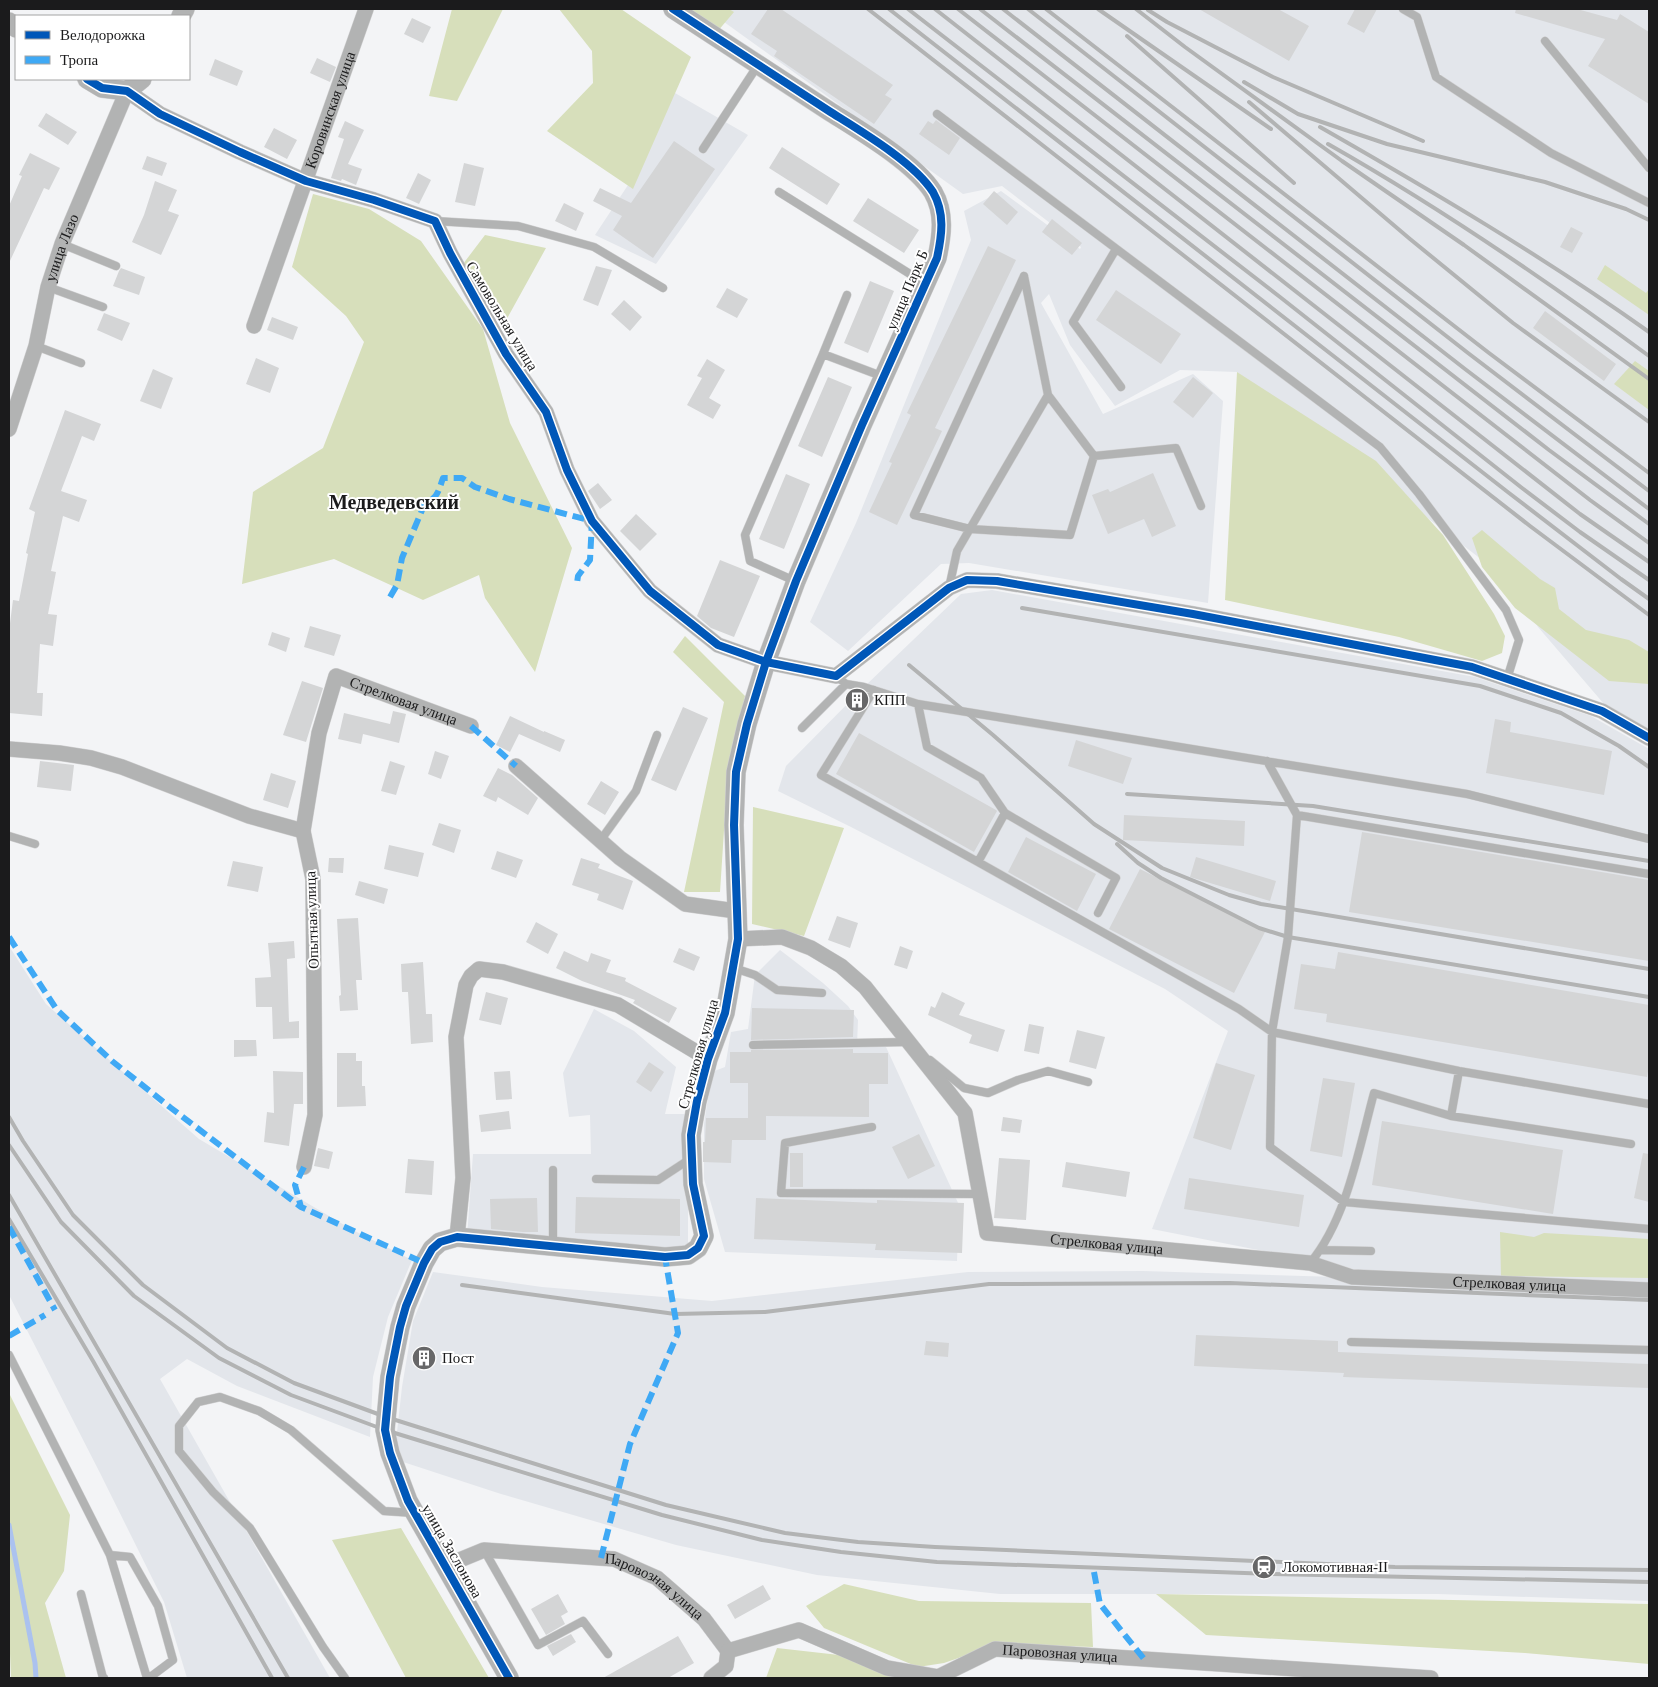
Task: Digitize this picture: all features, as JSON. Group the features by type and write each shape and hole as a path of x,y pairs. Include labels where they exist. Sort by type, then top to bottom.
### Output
{"street":[{"name":"Коровинская улица","path":"254,326 366,9"},
{"name":"улица Парк Б","path":"673,9 884,147 918,175 932,191 940,208 942,234 937,258 796,581 766,662"},
{"path":"89,80 102,88 127,91 160,114 306,181 374,200 435,221"},
{"name":"улица Лазо","path":"9,429 36,346 48,286 62,244 127,91 141,80"},
{"name":"Самовольная улица","path":"435,221 450,253 506,354 546,412 567,470 592,521 650,591 718,645 766,662 841,680"},
{"path":"841,680 949,588 967,580 997,581 1193,614 1472,667 1602,711 1649,738"},
{"name":"Стрелковая улица","path":"385,1430 390,1377 406,1306 432,1249 440,1242 457,1237 665,1257 688,1255 698,1248 704,1236 693,1184 691,1135 697,1101 708,1059 725,1014 734,968 738,939 734,825 736,772 747,724 766,662"},
{"name":"Стрелковая улица","path":"336,676 470,726"},
{"name":"Опытная улица","path":"304,1167 315,1115 315,1105 313,879 303,831 319,733 336,676"},
{"path":"9,749 91,758 122,767 249,816 303,831"},
{"path":"516,766 620,858 685,904 736,912"},
{"name":"Стрелковая улица","path":"738,939 782,937 810,948 840,966 866,987 965,1113 987,1233 1310,1263 1352,1277 1649,1290"},
{"name":"Стрелковая улица","path":"457,1237 463,1178 456,1037 466,985 479,970 503,972 618,1006 708,1059"},
{"name":"улица Заслонова","path":"385,1430 408,1501 509,1678"},
{"name":"Паровозная улица","path":"445,1566 484,1550 614,1559 657,1578 704,1619 728,1651 799,1630 887,1668 938,1677 995,1649 1431,1678"},
{"path":"712,1678 726,1666 728,1651"}],"lane":[{"path":"1403,9 1417,17 1436,77 1551,153 1649,203"},
{"path":"1545,41 1649,168"},
{"path":"703,149 758,64"},
{"path":"937,114 1380,447 1419,494 1506,610 1519,640 1507,679"},
{"path":"779,192 926,284"},
{"path":"435,221 518,226 594,248 663,288"},
{"path":"62,244 116,266"},
{"path":"1116,249 1072,322 1121,387"},
{"path":"1024,276 1048,395 1094,456 1070,535 970,529 914,515 1024,276"},
{"path":"48,286 102,307"},
{"path":"796,581 750,561 745,535 848,295"},
{"path":"36,346 81,363"},
{"path":"823,354 884,376"},
{"path":"949,588 957,550 1048,395"},
{"path":"1094,456 1176,448 1201,506"},
{"path":"802,728 841,680 918,704 1467,794 1649,839"},
{"path":"874,690 821,775 1239,1010 1272,1032 1458,1071 1649,1104"},
{"path":"918,704 927,747 981,778 1005,813 1116,878 1098,913"},
{"path":"600,841 636,791 658,735"},
{"path":"1267,761 1296,815 1288,937 1272,1032 1270,1147 1344,1202 1649,1229"},
{"path":"978,862 1005,813"},
{"path":"1296,815 1649,874"},
{"path":"9,836 35,844"},
{"path":"734,968 755,975 777,990 822,993"},
{"path":"753,1045 912,1047 964,1088 988,1093 1018,1080 1048,1071 1088,1082"},
{"path":"1451,1116 1458,1071"},
{"path":"1310,1263 1322,1250 1344,1202 1374,1094 1451,1116 1631,1144"},
{"path":"872,1127 785,1143 781,1193 980,1194"},
{"path":"596,1179 658,1180 691,1158"},
{"path":"553,1170 553,1246"},
{"path":"1322,1250 1371,1251"},
{"path":"1351,1342 1649,1350"},
{"path":"9,1355 110,1555 148,1678 173,1660 158,1606 130,1557 110,1555"},
{"path":"345,1678 323,1648 250,1528 213,1492 179,1451 179,1426 198,1402 220,1397 259,1411 291,1430 384,1510 414,1513"},
{"path":"484,1550 538,1646 583,1621 608,1654"},
{"path":"81,1594 104,1678"}],"shaded area":[{"path":"706,9 1649,9 1649,731 1604,704 1538,627 1507,579 1237,372 1180,370 1115,406 1070,345 1049,294 1041,303 1103,414 1193,374 1223,401 1208,603 969,563 941,564 848,651 810,622 856,523 971,240 964,211 1001,191 1080,249 1081,247 1002,186 963,194"},
{"path":"675,93 748,135 656,264 595,235 628,185"},
{"path":"992,590 1475,677 1591,716 1649,749 1649,1601 1438,1594 1000,1594 817,1575 676,1545 501,1494 394,1459 402,1387 413,1321 433,1272 542,1287 712,1301 968,1272 1143,1271 1404,1279 1152,1229 1228,1031 1165,989 778,791 786,766 864,687 961,594"},
{"path":"9,946 46,1004 199,1139 351,1229 412,1260 388,1317 373,1377 370,1437 237,1386 187,1359 160,1379 330,1678 187,1678 164,1602 9,1295"},
{"path":"780,950 823,983 848,1006 858,1020 857,1045 886,1047 959,1205 957,1261 725,1252 704,1179 704,1124 712,1072 725,1067 731,1032 748,1029 755,975"},
{"path":"594,1009 634,1031 676,1067 665,1114 688,1114 688,1249 467,1237 473,1154 591,1154 590,1115 569,1117 563,1073"}],"green space":[{"path":"452,9 503,9 457,101 429,96"},
{"path":"559,9 621,9 691,57 633,189 547,131 593,83 592,51"},
{"path":"681,9 729,9 734,12 717,32"},
{"path":"313,194 369,209 421,241 483,329 510,423 572,548 535,672 485,598 479,575 423,600 334,559 242,584 253,492 323,448 364,342 346,316 292,267"},
{"path":"485,235 546,248 504,324 463,264"},
{"path":"1605,265 1646,293 1649,289 1649,315 1597,279"},
{"path":"1635,361 1649,371 1649,410 1614,384"},
{"path":"1237,372 1376,461 1443,535 1494,614 1505,636 1502,653 1482,661 1399,637 1225,600"},
{"path":"1482,530 1540,579 1555,588 1559,609 1586,630 1629,640 1649,652 1649,684 1609,681 1515,608 1482,567 1472,538"},
{"path":"685,636 745,696 727,784 720,892 684,892 724,702 673,652"},
{"path":"753,807 844,828 804,936 752,924"},
{"path":"1500,1232 1534,1237 1544,1233 1649,1239 1649,1278 1501,1276"},
{"path":"9,1393 70,1515 64,1571 45,1603 66,1678 11,1678 9,1629"},
{"path":"401,1528 489,1678 406,1678 332,1540"},
{"path":"844,1584 919,1601 1091,1603 1093,1647 999,1644 944,1663 918,1667 824,1628 806,1606"},
{"path":"1156,1594 1649,1604 1649,1664 1525,1653 1206,1635"},
{"path":"777,1648 839,1655 894,1678 766,1678"}],"building":[{"path":"768,9 781,9 893,85 885,95 892,99 874,124 774,56 777,51 751,34"},
{"path":"1199,9 1278,9 1309,26 1289,61"},
{"path":"1355,9 1377,9 1364,33 1347,24"},
{"path":"1516,9 1577,9 1617,20 1620,14 1649,32 1649,104 1588,66 1605,39 1515,13"},
{"path":"412,18 431,27 423,43 404,34"},
{"path":"317,58 336,67 330,82 310,73"},
{"path":"215,59 243,71 237,86 209,75"},
{"path":"46,113 77,132 68,145 38,126"},
{"path":"936,120 960,138 949,155 919,134 928,121 933,124"},
{"path":"345,121 364,130 348,164 362,169 356,185 342,179 341,181 331,178 344,139 338,137"},
{"path":"274,128 297,140 287,159 264,147"},
{"path":"674,141 715,169 653,258 613,230 622,216 593,201 600,188 631,203"},
{"path":"782,147 840,184 827,205 769,168"},
{"path":"30,153 60,168 49,190 44,188 9,263 9,206 22,176 19,175"},
{"path":"147,156 167,163 162,176 142,169"},
{"path":"464,163 484,168 475,206 455,202"},
{"path":"418,173 431,180 419,204 406,198"},
{"path":"155,181 177,190 168,211 179,215 161,255 132,242 144,215"},
{"path":"994,191 1018,212 1007,225 983,204"},
{"path":"868,198 919,230 904,253 853,221"},
{"path":"564,203 584,213 576,231 555,221"},
{"path":"1052,219 1082,243 1072,255 1042,232"},
{"path":"1571,227 1583,233 1572,253 1560,247"},
{"path":"988,246 1016,260 935,428 942,431 897,525 869,512 892,463 889,462 911,415 907,413"},
{"path":"596,266 612,270 598,306 583,300"},
{"path":"121,268 145,277 139,295 113,286"},
{"path":"870,281 894,291 868,353 844,343"},
{"path":"727,288 748,299 737,318 716,307"},
{"path":"1116,290 1181,334 1161,364 1096,320"},
{"path":"624,300 642,317 630,331 611,314"},
{"path":"1545,311 1616,364 1604,381 1533,328"},
{"path":"104,313 130,323 122,341 97,330"},
{"path":"272,317 298,327 293,340 267,330"},
{"path":"256,358 279,368 270,393 246,384"},
{"path":"707,359 725,370 709,398 721,405 713,419 687,405 702,378 697,376"},
{"path":"153,369 173,378 161,409 140,401"},
{"path":"828,377 852,387 822,457 798,446"},
{"path":"1193,377 1213,393 1193,418 1173,402"},
{"path":"65,410 101,424 94,441 82,436 61,491 87,500 79,522 63,516 51,571 56,572 48,614 57,615 53,646 40,644 37,693 43,693 42,716 9,713 9,631 13,600 19,601 28,554 26,553 35,512 29,509"},
{"path":"1153,473 1176,526 1152,537 1144,519 1108,534 1092,495 1108,489 1110,492"},
{"path":"786,474 810,484 784,549 759,539"},
{"path":"598,483 612,500 600,509 588,491"},
{"path":"636,514 657,534 640,551 620,531"},
{"path":"720,560 760,576 734,637 711,628 697,616"},
{"path":"310,626 341,635 334,656 304,647"},
{"path":"272,632 290,638 286,652 268,645"},
{"path":"302,681 323,688 306,742 283,735"},
{"path":"683,707 708,718 676,791 651,780"},
{"path":"393,711 406,714 399,743 363,734 361,744 338,739 344,713 390,724"},
{"path":"510,716 565,740 560,752 519,734 510,752 496,745"},
{"path":"1495,719 1511,722 1510,732 1612,751 1604,795 1486,773"},
{"path":"859,733 997,811 974,852 836,774"},
{"path":"1076,740 1132,758 1123,784 1068,766"},
{"path":"435,751 449,756 441,779 428,774"},
{"path":"40,761 74,765 71,791 37,787"},
{"path":"390,761 405,766 396,795 381,791"},
{"path":"498,768 512,775 538,798 528,815 498,797 496,802 483,796"},
{"path":"271,773 296,781 288,808 263,800"},
{"path":"601,781 619,792 605,815 587,804"},
{"path":"1124,815 1245,821 1244,846 1123,840"},
{"path":"439,823 461,830 454,853 432,845"},
{"path":"1362,832 1649,880 1649,961 1349,912"},
{"path":"1026,837 1096,874 1077,911 1008,872"},
{"path":"389,845 424,853 418,877 384,869"},
{"path":"497,851 523,860 516,878 491,869"},
{"path":"1196,857 1276,881 1270,901 1190,877"},
{"path":"329,858 344,858 343,873 328,872"},
{"path":"581,858 600,864 598,868 633,881 623,910 597,900 599,894 572,885"},
{"path":"233,861 263,867 258,892 227,886"},
{"path":"1140,869 1265,932 1234,993 1109,929"},
{"path":"359,881 388,889 384,904 355,895"},
{"path":"837,916 858,923 850,948 828,940"},
{"path":"358,918 362,980 356,980 358,1010 340,1011 339,996 341,995 337,919"},
{"path":"536,922 558,934 548,954 526,942"},
{"path":"294,941 295,958 287,959 289,1022 299,1021 299,1038 273,1039 272,1007 256,1007 255,978 271,977 268,943"},
{"path":"900,946 913,951 907,969 894,965"},
{"path":"679,948 700,957 694,971 673,962"},
{"path":"564,951 588,962 591,953 611,960 606,972 626,978 625,981 677,1008 669,1023 633,1003 635,1000 582,981 556,968"},
{"path":"1338,952 1649,1005 1649,1066 1647,1077 1326,1022 1327,1014 1294,1009 1301,964 1335,969"},
{"path":"423,962 426,1014 432,1014 433,1042 411,1044 408,992 402,992 401,964"},
{"path":"486,992 508,998 501,1025 479,1020"},
{"path":"942,992 965,1003 959,1015 1005,1030 998,1052 969,1043 972,1035 928,1015 931,1006 935,1008"},
{"path":"752,1008 854,1010 853,1037 751,1040"},
{"path":"1029,1024 1044,1027 1039,1054 1024,1051"},
{"path":"1077,1030 1105,1037 1096,1069 1069,1062"},
{"path":"234,1040 256,1040 257,1056 234,1057"},
{"path":"853,1049 853,1053 888,1053 888,1084 869,1084 869,1117 766,1116 766,1140 732,1140 731,1163 703,1162 706,1118 748,1118 748,1083 730,1083 730,1052"},
{"path":"337,1053 356,1053 356,1061 362,1061 362,1086 365,1086 366,1106 337,1107"},
{"path":"649,1062 664,1072 651,1092 636,1082"},
{"path":"1216,1063 1255,1075 1231,1150 1193,1138"},
{"path":"273,1071 303,1072 303,1104 294,1104 289,1146 264,1142 267,1112 274,1113"},
{"path":"510,1071 512,1099 496,1100 494,1072"},
{"path":"1323,1078 1355,1083 1342,1157 1310,1151"},
{"path":"509,1111 511,1129 481,1132 479,1115"},
{"path":"1003,1117 1022,1120 1020,1133 1001,1131"},
{"path":"1382,1121 1563,1150 1553,1214 1372,1185"},
{"path":"919,1134 935,1166 908,1179 892,1147"},
{"path":"318,1148 333,1152 329,1169 314,1166"},
{"path":"790,1153 803,1153 803,1187 790,1187"},
{"path":"1643,1153 1649,1154 1649,1202 1634,1198"},
{"path":"999,1158 1030,1160 1026,1220 994,1218"},
{"path":"408,1159 434,1161 432,1195 405,1193"},
{"path":"1066,1162 1130,1172 1126,1197 1062,1187"},
{"path":"1189,1178 1304,1195 1299,1227 1184,1209"},
{"path":"576,1197 680,1199 680,1236 575,1233"},
{"path":"537,1198 538,1232 491,1229 490,1199"},
{"path":"756,1198 877,1203 877,1200 964,1203 962,1253 875,1250 876,1244 754,1239"},
{"path":"1196,1335 1338,1341 1338,1352 1649,1364 1649,1388 1343,1377 1344,1373 1194,1366"},
{"path":"926,1341 949,1343 948,1357 924,1355"},
{"path":"763,1585 771,1599 735,1619 727,1605"},
{"path":"558,1594 568,1612 561,1616 565,1624 546,1635 531,1609"},
{"path":"571,1634 576,1642 553,1656 547,1646"},
{"path":"678,1636 694,1663 668,1678 603,1678"}],"waterway":[{"path":"9,1525 35,1663 36,1678"}],"railway":[{"path":"868,9 1530,526 1649,615"},
{"path":"889,9 1509,493 1649,599"},
{"path":"908,9 1280,297 1522,488 1580,532 1649,580"},
{"path":"935,9 1580,514 1649,562"},
{"path":"958,9 1590,500 1649,543"},
{"path":"980,9 1549,450 1649,524"},
{"path":"1003,9 1465,369 1649,509"},
{"path":"1028,9 1468,353 1649,491"},
{"path":"1046,9 1489,353 1649,473"},
{"path":"1098,9 1271,129"},
{"path":"1136,9 1342,161 1464,245 1649,379"},
{"path":"1148,10 1167,22 1273,77 1423,141"},
{"path":"1127,36 1294,183"},
{"path":"1244,82 1298,114 1387,144 1545,182 1626,209 1649,220"},
{"path":"1249,102 1410,239 1513,323 1649,422"},
{"path":"1320,127 1487,225 1569,277 1649,332"},
{"path":"1328,144 1492,245 1649,356"},
{"path":"1022,608 1480,686 1561,713 1619,746 1649,767"},
{"path":"909,665 993,735 1094,824 1162,868 1229,895 1261,904 1649,969"},
{"path":"1127,794 1313,806 1649,861"},
{"path":"1117,844 1138,863 1161,878 1259,928 1288,937 1649,997"},
{"path":"9,1117 73,1215 143,1285 227,1348 294,1383 386,1417 666,1505 785,1533 858,1542 1395,1567 1649,1570"},
{"path":"9,1145 61,1222 134,1296 219,1358 291,1395 385,1430 662,1515 762,1540 841,1552 937,1562 1273,1574 1649,1582"},
{"path":"9,1195 288,1678"},
{"path":"9,1219 93,1361 272,1678"},
{"path":"462,1285 675,1314 765,1312 989,1284 1230,1283 1649,1300"}],"marked path":[{"path":"390,597 397,585 402,558 425,503 433,499 439,490 443,478 462,478 475,487 509,499 592,521 590,560 578,576 577,583"},
{"path":"471,726 516,766"},
{"path":"9,937 57,1010 112,1061 301,1207"},
{"path":"304,1167 295,1185 301,1207 424,1263"},
{"path":"9,1227 55,1310"},
{"path":"601,1558 630,1444 678,1333 665,1257"},
{"path":"9,1336 45,1315"},
{"path":"1094,1572 1100,1604 1144,1659"}],"cycle path":[{"path":"509,1678 408,1501 390,1453 385,1430 390,1377 406,1306 432,1249 440,1242 457,1237 665,1257 688,1255 698,1248 704,1236 693,1184 691,1135 697,1101 708,1059 725,1013 738,939 734,825 736,772 747,724 766,662 796,581 862,425 937,258 941,233 941,216 933,192 913,169 900,158 673,9"},
{"path":"89,80 102,88 127,91 160,114 306,181 374,200 435,221 450,253 506,354 546,412 567,470 592,521 650,591 718,645 766,662 836,676 949,588 967,580 997,581 1193,614 1472,667 1602,711 1649,738"}],"place":[{"name":"КПП","path":"857,700"},
{"name":"Пост","path":"424,1358"},
{"name":"Локомотивная-II","path":"1264,1567"}],"district":[{"name":"Медведевский","path":"394,502"}]}
